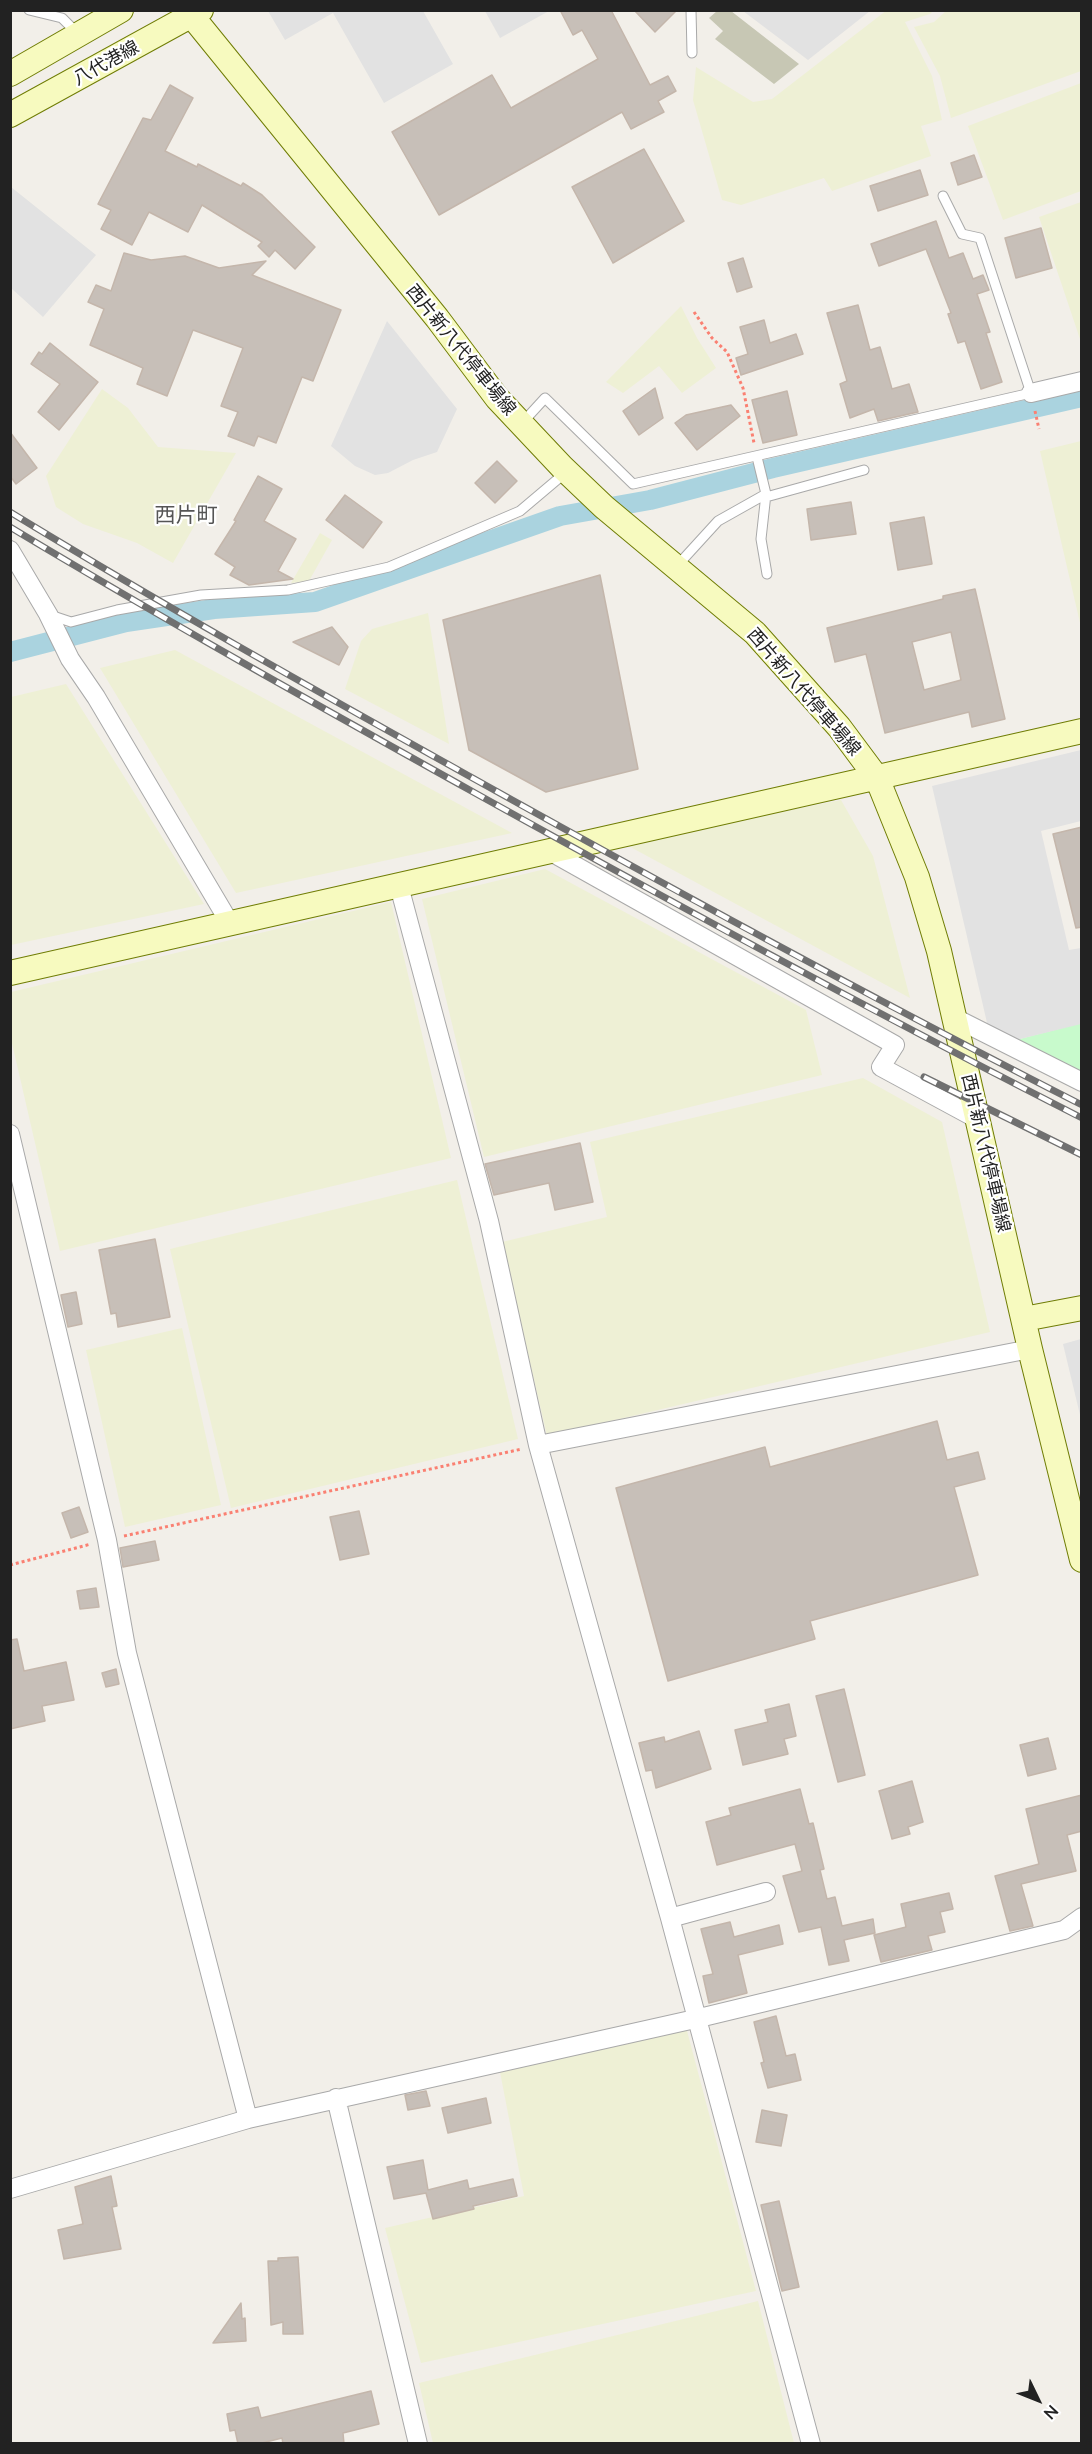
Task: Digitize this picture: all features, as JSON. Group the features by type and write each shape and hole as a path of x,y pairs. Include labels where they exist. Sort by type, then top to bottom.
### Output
{"main road":[{"name":"八代港線","path":"10,74 121,10"},
{"name":"八代港線","path":"10,115 193,12"},
{"name":"西片新八代停車場線","path":"193,12 437,318 497,398 567,472 604,507 755,633 839,727 877,777 917,877 939,951 1030,1349 1082,1560"},
{"path":"10,973 231,925 1082,731"},
{"path":"1024,1320 1082,1308"}],"street":[{"path":"1031,393 1082,381"},
{"path":"10,550 70,659 96,697 231,925"},
{"path":"551,852 895,1045 881,1066 979,1120"},
{"path":"399,886 489,1221 538,1445 670,1918 695,2019 811,2444"},
{"path":"955,1018 1082,1082"},
{"path":"10,1134 107,1540 127,1653 248,2119"},
{"path":"538,1445 1030,1349"},
{"path":"670,1918 766,1892"},
{"path":"10,2189 248,2119 695,2019 1064,1930 1082,1917"},
{"path":"336,2098 418,2444"}],"lane":[{"path":"29,10 62,18 79,34"},
{"path":"691,10 692,53"},
{"path":"521,424 545,398 633,484 757,458 1031,393 980,238 962,234 943,196"},
{"path":"757,458 766,495 761,539 768,574"},
{"path":"676,567 718,521 766,495 864,470"},
{"path":"51,622 71,622 117,610 201,595 288,590 388,567 520,511 567,472"}],"path":[{"path":"694,312 711,338 727,352 743,388 757,458"},
{"path":"10,1565 107,1540 538,1445"}],"shaded area":[{"path":"887,10 933,11 905,22 932,76 942,120 921,126 931,156 832,191 824,178 741,205 722,200 693,100 696,67 753,102 772,99"},
{"path":"268,11 423,11 453,64 384,103 333,13 285,40"},
{"path":"485,11 549,11 500,38"},
{"path":"717,11 731,11 799,64 774,84 715,39 723,31 709,18"},
{"path":"743,11 870,11 808,60"},
{"path":"946,11 1081,11 1081,71 951,118 940,76 914,27 934,22"},
{"path":"1081,83 1081,191 1003,220 968,126"},
{"path":"11,187 96,255 43,317 11,288"},
{"path":"1082,202 1081,342 1039,217"},
{"path":"681,306 716,368 682,393 659,366 623,393 606,382"},
{"path":"387,321 457,409 437,452 413,460 388,473 375,475 355,466 331,446"},
{"path":"102,389 128,408 158,447 236,453 173,563 137,543 83,524 56,507 46,476"},
{"path":"1082,441 1081,627 1040,451"},
{"path":"320,533 332,540 309,581 291,583"},
{"path":"428,613 449,744 345,689 361,641 372,629"},
{"path":"175,650 512,833 236,893 100,668"},
{"path":"66,684 204,904 11,945 11,697"},
{"path":"1081,750 1081,821 1041,831 1069,950 1081,948 1081,1024 1012,1041 988,1027 932,786"},
{"path":"841,800 873,856 910,998 623,843"},
{"path":"545,869 806,1010 822,1075 484,1157 422,899"},
{"path":"391,902 451,1158 60,1251 11,1039 11,992"},
{"path":"863,1078 942,1122 990,1332 547,1436 502,1242 607,1217 590,1142"},
{"path":"457,1180 518,1439 231,1508 170,1249"},
{"path":"182,1328 221,1505 125,1527 86,1350"},
{"path":"1082,1339 1081,1419 1063,1344"},
{"path":"686,2027 756,2291 421,2363 385,2228 524,2196 500,2072"},
{"path":"758,2301 794,2443 433,2443 419,2383"}],"green space":[{"path":"1081,1023 1081,1078 1012,1041"}],"building":[{"path":"560,10 611,10 650,85 668,76 676,91 658,101 664,112 631,129 622,112 439,215 392,132 492,75 511,108 598,59 582,30 573,35"},
{"path":"634,10 677,10 655,32"},
{"path":"170,85 193,98 165,151 197,167 198,164 241,186 243,183 262,195 315,247 295,269 275,250 269,257 258,246 262,242 202,205 188,232 149,212 132,245 101,229 111,210 98,204 143,118 151,120"},
{"path":"644,149 684,221 613,263 572,187"},
{"path":"974,155 982,177 958,185 951,163"},
{"path":"920,170 928,195 878,211 870,186"},
{"path":"936,221 949,258 963,253 973,279 983,275 989,290 977,294 990,332 986,333 1002,382 981,389 965,341 958,343 948,314 951,313 926,249 879,266 871,244"},
{"path":"1041,228 1052,268 1016,278 1005,238"},
{"path":"124,253 151,260 185,256 219,268 266,261 252,275 341,310 313,381 302,377 276,443 258,436 254,446 228,436 238,412 221,406 243,348 193,330 167,396 137,384 143,368 90,345 104,309 88,302 96,285 111,291"},
{"path":"743,258 752,287 737,292 728,263"},
{"path":"858,305 870,350 880,347 892,389 909,384 918,412 878,421 874,409 850,418 840,384 847,381 827,313"},
{"path":"764,320 770,343 796,334 803,354 741,375 736,358 748,354 740,327"},
{"path":"50,343 98,382 59,430 38,412 60,384 31,364 39,352 42,354"},
{"path":"655,388 663,418 639,435 623,411"},
{"path":"787,391 797,435 763,443 752,400"},
{"path":"731,405 740,416 697,450 675,423 686,415"},
{"path":"10,432 37,468 16,484 10,476"},
{"path":"497,461 517,481 495,503 475,483"},
{"path":"258,476 282,489 264,521 296,539 278,571 293,579 249,585 230,575 235,567 215,554 236,521 234,520"},
{"path":"345,495 382,522 363,548 326,520"},
{"path":"851,502 856,534 811,540 807,509"},
{"path":"924,517 932,564 898,570 890,523"},
{"path":"600,575 638,769 546,792 469,750 443,620"},
{"path":"975,589 1005,719 972,727 969,712 885,733 866,654 835,662 827,628 943,599 943,596","holes":["951,632 961,680 924,690 912,642"]},
{"path":"332,627 348,647 339,665 293,642"},
{"path":"1082,827 1082,927 1076,928 1053,834"},
{"path":"580,1143 593,1202 555,1210 549,1183 494,1195 485,1164"},
{"path":"155,1239 170,1317 118,1327 116,1313 111,1314 99,1250"},
{"path":"76,1292 82,1324 68,1327 61,1295"},
{"path":"937,1421 947,1460 978,1452 985,1479 954,1487 978,1575 810,1621 815,1639 668,1681 616,1488 765,1447 770,1467"},
{"path":"79,1507 88,1532 71,1538 62,1513"},
{"path":"359,1511 369,1554 340,1560 330,1517"},
{"path":"155,1541 159,1560 123,1567 120,1548"},
{"path":"96,1588 99,1607 80,1609 77,1591"},
{"path":"17,1639 24,1671 66,1662 74,1700 42,1706 45,1721 10,1729 10,1640"},
{"path":"116,1669 119,1684 106,1687 102,1673"},
{"path":"844,1689 865,1775 838,1782 816,1696"},
{"path":"789,1704 796,1736 784,1739 788,1754 743,1765 735,1730 768,1722 765,1710"},
{"path":"699,1731 711,1769 656,1788 652,1770 646,1771 639,1743 664,1737 665,1742"},
{"path":"1048,1738 1056,1769 1028,1776 1020,1745"},
{"path":"912,1781 923,1822 908,1827 910,1834 892,1839 879,1791"},
{"path":"800,1789 809,1824 813,1823 824,1869 820,1870 827,1899 835,1897 842,1926 873,1919 875,1933 844,1940 849,1961 829,1965 821,1927 799,1932 783,1876 802,1871 795,1844 717,1865 706,1822 731,1815 729,1808"},
{"path":"1082,1795 1082,1831 1067,1835 1076,1871 1021,1884 1033,1926 1010,1931 995,1876 1039,1864 1026,1809"},
{"path":"949,1893 953,1909 940,1912 945,1932 928,1936 932,1950 881,1962 874,1935 906,1927 901,1904"},
{"path":"730,1922 734,1937 779,1925 783,1944 738,1955 747,1993 709,2003 703,1976 713,1974 701,1929"},
{"path":"776,2016 786,2056 795,2054 801,2080 768,2088 754,2022"},
{"path":"426,2091 430,2106 408,2110 405,2095"},
{"path":"486,2098 491,2123 448,2133 442,2108"},
{"path":"762,2110 787,2115 781,2146 756,2142"},
{"path":"423,2160 428,2190 467,2180 469,2189 513,2179 517,2196 473,2206 474,2209 433,2219 426,2193 394,2199 387,2167"},
{"path":"111,2176 117,2206 112,2207 121,2249 64,2259 58,2230 83,2224 75,2187"},
{"path":"779,2201 799,2287 782,2291 761,2205"},
{"path":"298,2257 303,2334 283,2334 283,2322 271,2325 268,2261"},
{"path":"241,2303 242,2319 245,2318 246,2341 213,2343"},
{"path":"371,2391 379,2424 343,2433 344,2444 283,2444 282,2438 258,2444 238,2444 235,2430 230,2431 227,2414 258,2407 261,2418"}],"waterway":[{"path":"10,652 126,622 214,609 315,602 560,516 650,500 773,468 1082,397"}],"railway":[{"path":"10,512 238,646 545,818 851,985 1082,1105"},
{"path":"10,527 241,662 550,835 853,999 1082,1118"},
{"path":"924,1077 1082,1155"}],"district":[{"name":"西片町","path":"186,515"}]}
